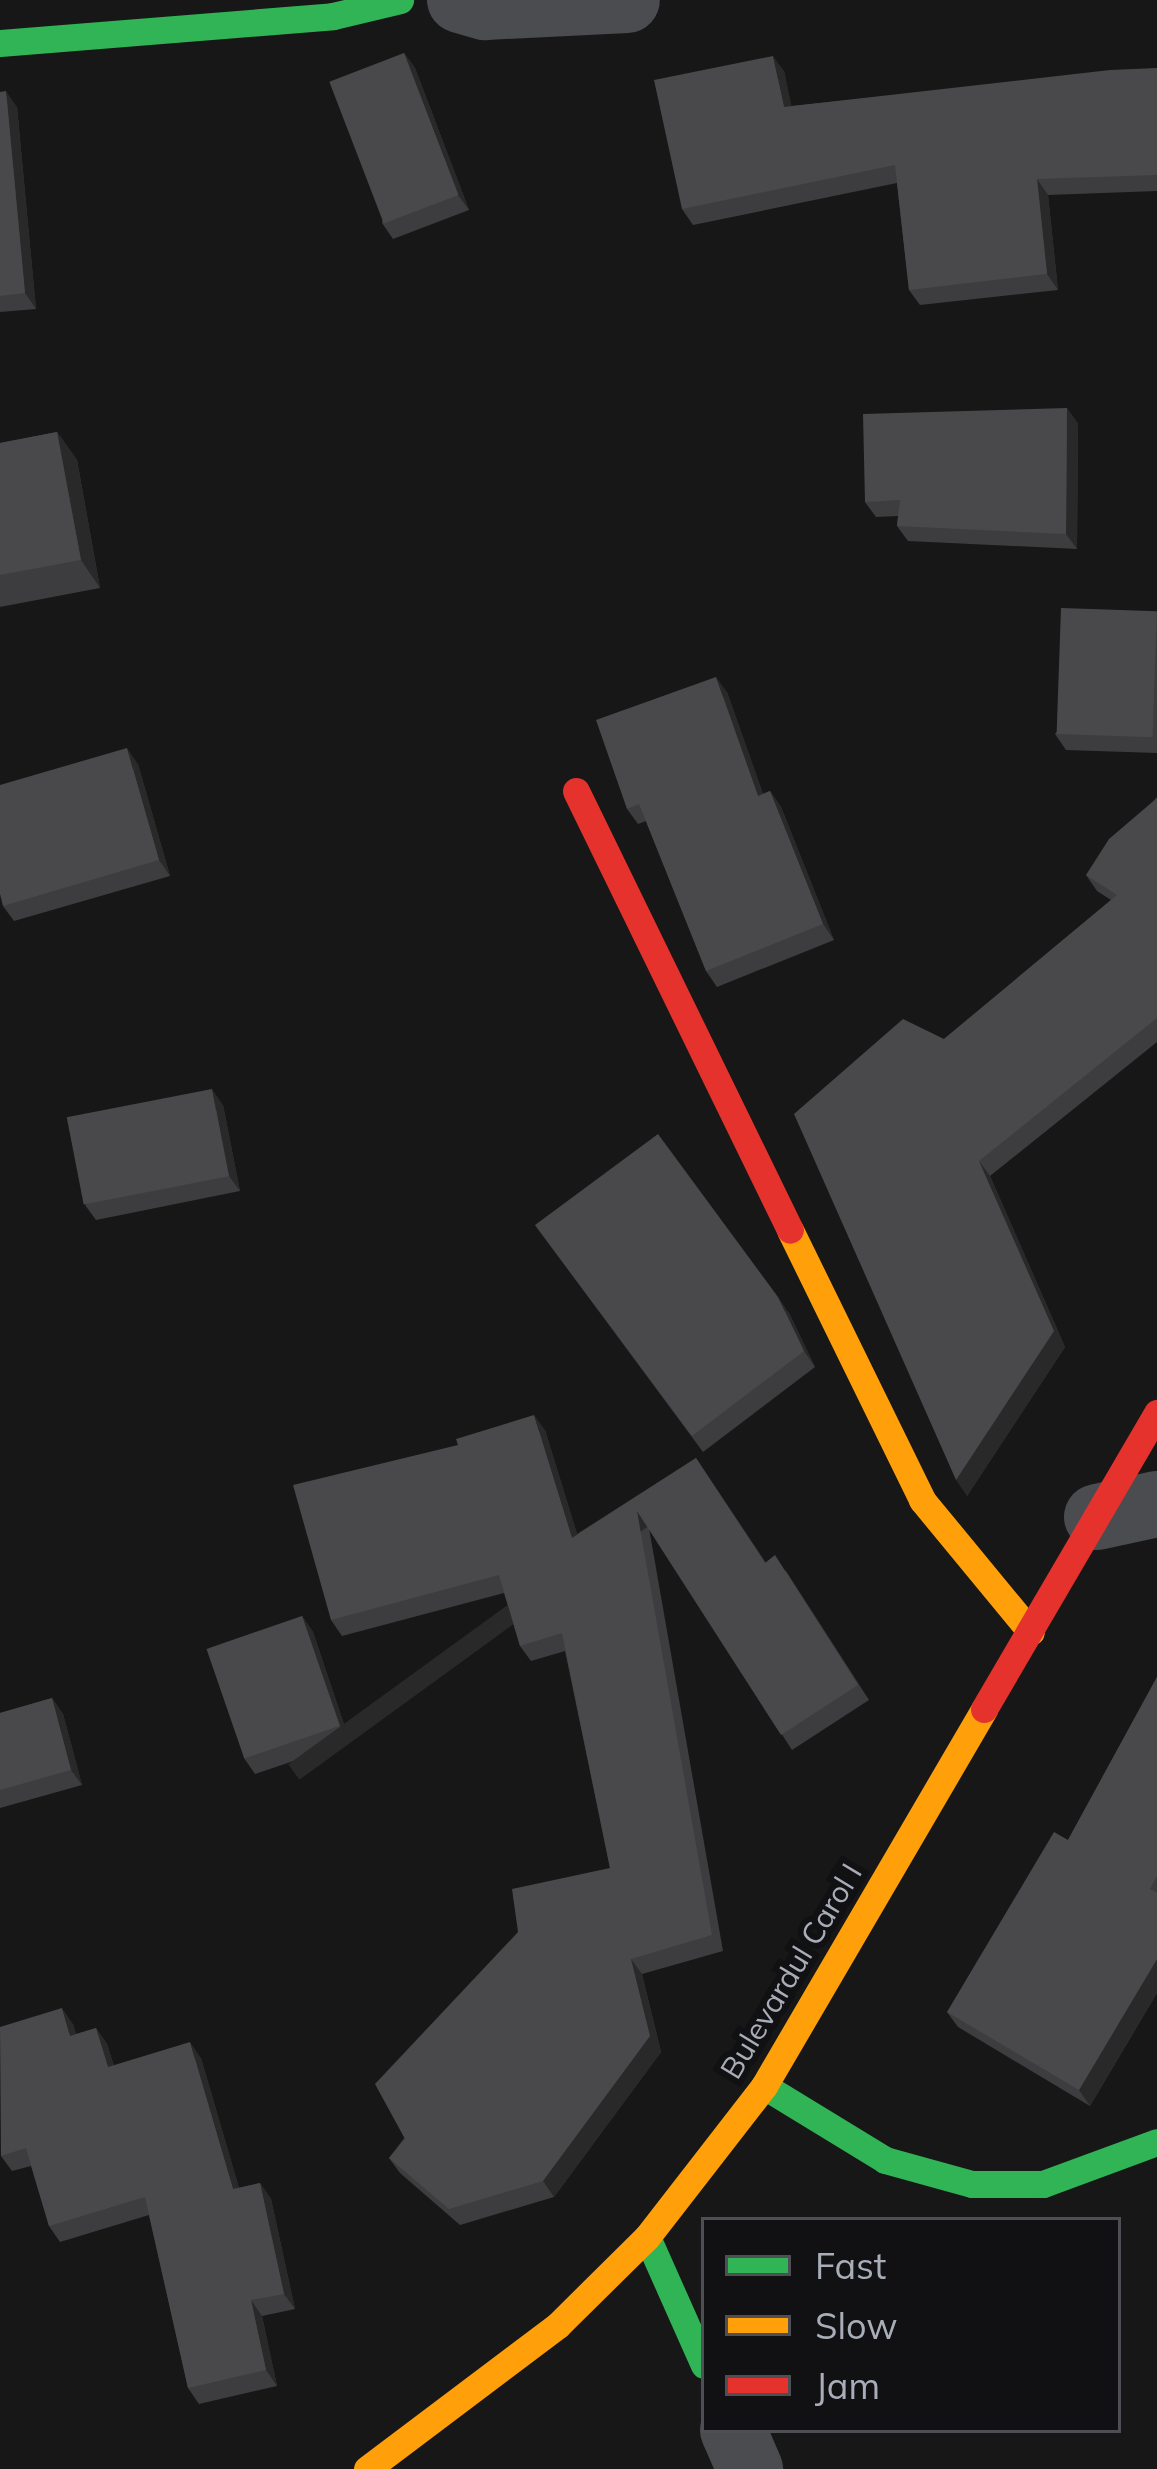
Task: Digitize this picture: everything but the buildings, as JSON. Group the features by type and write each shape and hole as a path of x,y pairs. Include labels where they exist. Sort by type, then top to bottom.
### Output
{"street":[{"path":"0,43 334,16 400,0"},
{"path":"460,0 485,7 627,0"},
{"path":"576,791 922,1500 1031,1632"},
{"name":"Bulevardul Carol I","path":"367,2469 558,2325 647,2237 764,2086 1031,1632 1127,1511 1157,1413"},
{"path":"764,2086 885,2160 971,2184 1043,2184 1157,2142"},
{"path":"647,2237 701,2358"},
{"path":"734,2433 750,2469"}],"traffic: fast":[{"path":"0,43 333,16 400,0"},
{"path":"764,2086 885,2160 972,2184 1043,2184 1157,2142"},
{"path":"647,2237 701,2358"}],"traffic: slow":[{"path":"790,1230 922,1500 1031,1632"},
{"path":"367,2469 558,2325 647,2237 764,2086 984,1709"}],"traffic: jam":[{"path":"576,791 790,1230"},
{"path":"984,1709 1157,1413"}]}
